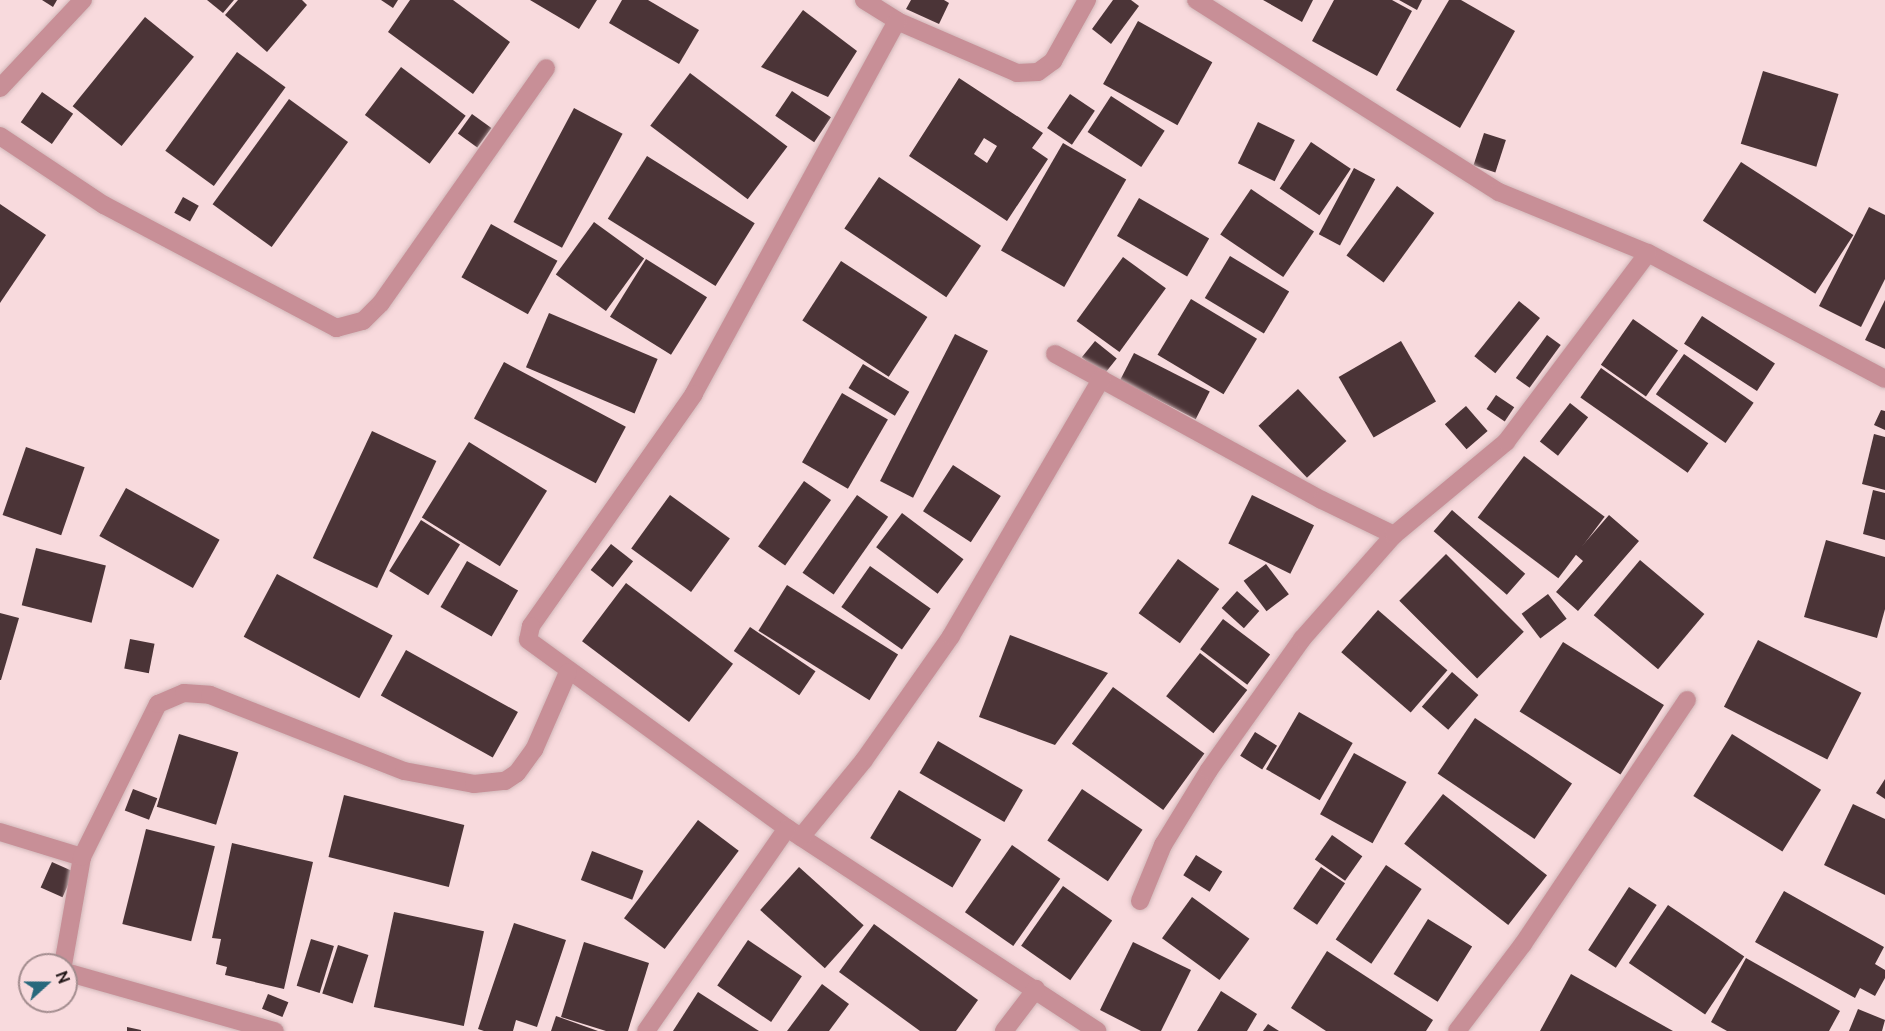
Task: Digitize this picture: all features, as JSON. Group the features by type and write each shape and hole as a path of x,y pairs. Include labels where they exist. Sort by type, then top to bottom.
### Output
{"street":[{"path":"0,88 83,0"},
{"path":"864,0 897,21 1017,73 1038,72 1053,61 1087,0"},
{"path":"1196,0 1499,192 1648,253 1885,379"},
{"path":"897,21 694,394 531,626 528,640 568,672 794,833 1097,1031"},
{"path":"0,136 104,205 336,328 363,321 381,303 546,68"},
{"path":"1140,902 1163,845 1209,770 1302,639 1394,535 1506,442 1648,253"},
{"path":"1055,354 1322,500 1394,535"},
{"path":"646,1031 794,833 864,760 951,636 1101,379"},
{"path":"65,953 82,857 158,704 184,693 210,695 404,771 474,784 505,781 517,773 534,750 568,672"},
{"path":"1457,1031 1523,944 1687,700"},
{"path":"0,832 82,857"},
{"path":"78,975 275,1031"},
{"path":"1004,1031 1036,989"}],"building":[{"path":"42,0 57,0 53,7"},
{"path":"207,0 234,0 223,13"},
{"path":"238,0 302,0 307,5 267,52 225,15"},
{"path":"381,0 398,0 393,8"},
{"path":"410,0 453,0 510,42 473,94 388,32"},
{"path":"530,0 597,0 579,29"},
{"path":"622,0 648,0 699,30 679,64 609,23"},
{"path":"911,0 944,0 949,3 939,24 906,9"},
{"path":"1113,0 1131,0 1139,6 1111,44 1092,29"},
{"path":"1263,0 1313,0 1302,22"},
{"path":"1334,0 1392,0 1412,11 1377,76 1312,41"},
{"path":"1399,0 1422,0 1417,10"},
{"path":"1449,0 1461,0 1515,31 1460,128 1396,90"},
{"path":"803,10 857,51 828,97 761,67"},
{"path":"145,17 194,57 122,146 73,106"},
{"path":"1138,21 1212,62 1177,125 1103,84"},
{"path":"237,52 286,87 214,186 165,151"},
{"path":"401,67 466,116 430,164 365,115"},
{"path":"1763,71 1839,94 1816,167 1741,144"},
{"path":"690,73 787,146 748,199 650,126"},
{"path":"959,78 1043,133 1032,148 1048,159 1007,221 909,156","holes":["984,138 997,146 987,163 974,154"]},
{"path":"792,91 831,117 814,142 775,116"},
{"path":"42,92 73,114 52,144 21,122"},
{"path":"1070,94 1095,111 1072,145 1047,128"},
{"path":"1111,96 1165,131 1141,167 1088,132"},
{"path":"289,99 348,142 272,247 213,204"},
{"path":"574,108 623,134 562,248 513,222"},
{"path":"472,114 491,128 477,148 458,133"},
{"path":"1258,122 1295,140 1275,181 1238,163"},
{"path":"1484,133 1506,140 1495,172 1473,165"},
{"path":"1311,142 1351,169 1319,215 1280,188"},
{"path":"1063,143 1126,180 1064,287 1001,250"},
{"path":"647,156 755,223 715,286 608,219"},
{"path":"1741,162 1853,235 1815,294 1703,221"},
{"path":"1354,168 1375,179 1340,245 1319,234"},
{"path":"879,177 981,246 946,297 844,228"},
{"path":"1397,186 1434,213 1384,283 1346,256"},
{"path":"1251,189 1314,231 1283,277 1220,235"},
{"path":"183,197 199,206 190,221 174,213"},
{"path":"1139,198 1209,238 1187,277 1117,236"},
{"path":"0,204 46,235 0,303"},
{"path":"1869,207 1885,215 1885,279 1861,327 1819,306"},
{"path":"594,222 644,258 606,311 556,275"},
{"path":"491,224 557,261 528,314 461,277"},
{"path":"1230,256 1289,292 1264,334 1205,298"},
{"path":"1123,257 1166,288 1119,352 1077,321"},
{"path":"646,259 707,297 671,355 610,317"},
{"path":"841,261 927,317 889,377 802,321"},
{"path":"1191,299 1257,339 1224,394 1158,355"},
{"path":"1885,300 1885,349 1865,340"},
{"path":"1519,301 1540,318 1495,373 1474,356"},
{"path":"549,313 658,359 635,413 526,367"},
{"path":"1702,316 1775,363 1757,391 1684,344"},
{"path":"1633,319 1678,351 1646,396 1601,365"},
{"path":"955,334 988,351 913,498 880,481"},
{"path":"1547,335 1561,345 1530,388 1516,378"},
{"path":"1095,341 1117,359 1104,375 1082,357"},
{"path":"1401,341 1436,402 1374,438 1339,377"},
{"path":"1134,353 1210,392 1196,419 1120,381"},
{"path":"1684,354 1754,403 1726,443 1656,394"},
{"path":"504,362 626,427 596,483 474,419"},
{"path":"863,364 909,392 895,416 849,388"},
{"path":"1601,368 1708,443 1688,473 1580,397"},
{"path":"1298,389 1346,441 1307,478 1259,426"},
{"path":"842,393 888,420 848,489 802,462"},
{"path":"1496,395 1514,407 1505,421 1486,409"},
{"path":"1570,403 1588,417 1558,456 1540,442"},
{"path":"1466,406 1488,431 1467,449 1445,424"},
{"path":"1881,410 1885,411 1885,430 1874,425"},
{"path":"372,431 436,461 377,588 313,558"},
{"path":"1874,434 1885,437 1885,490 1862,484"},
{"path":"469,442 547,491 500,566 422,517"},
{"path":"26,447 85,467 61,535 3,515"},
{"path":"1524,456 1605,517 1558,578 1478,517"},
{"path":"953,465 1001,496 971,542 923,511"},
{"path":"804,481 831,500 785,565 758,547"},
{"path":"126,488 220,540 193,588 99,536"},
{"path":"1873,490 1885,493 1885,540 1863,534"},
{"path":"670,495 730,538 691,592 631,548"},
{"path":"857,495 888,517 834,595 803,573"},
{"path":"1252,495 1314,525 1290,574 1228,544"},
{"path":"1452,510 1525,574 1507,595 1434,531"},
{"path":"902,513 963,559 938,594 876,547"},
{"path":"1609,515 1639,541 1578,611 1556,592 1583,561 1575,554"},
{"path":"421,520 460,544 428,595 389,571"},
{"path":"1826,540 1885,557 1885,609 1877,638 1804,617"},
{"path":"611,544 633,561 613,587 591,570"},
{"path":"36,548 106,565 92,623 22,605"},
{"path":"1446,554 1524,632 1477,678 1399,601"},
{"path":"1178,559 1219,589 1180,643 1139,613"},
{"path":"1640,560 1704,614 1658,669 1594,615"},
{"path":"467,561 518,590 492,636 440,607"},
{"path":"1266,564 1289,594 1267,611 1244,581"},
{"path":"870,566 931,608 902,649 841,607"},
{"path":"277,574 393,636 359,698 244,637"},
{"path":"626,583 733,664 689,722 582,641"},
{"path":"787,585 898,654 869,700 758,631"},
{"path":"1237,591 1259,611 1244,628 1222,608"},
{"path":"1548,594 1567,619 1540,639 1522,614"},
{"path":"1378,610 1447,670 1411,713 1341,652"},
{"path":"0,613 19,618 1,680 0,680"},
{"path":"1223,619 1270,655 1247,685 1200,649"},
{"path":"750,627 815,671 799,695 734,651"},
{"path":"1010,635 1108,673 1055,745 979,717"},
{"path":"130,639 155,644 149,673 124,668"},
{"path":"1758,640 1861,693 1827,759 1724,707"},
{"path":"1563,642 1664,705 1620,775 1520,712"},
{"path":"406,650 518,712 493,758 381,695"},
{"path":"1200,653 1247,690 1213,733 1166,696"},
{"path":"1452,672 1478,695 1448,730 1422,707"},
{"path":"1113,687 1204,753 1163,810 1072,744"},
{"path":"1299,712 1353,743 1320,800 1266,769"},
{"path":"1475,718 1572,783 1535,839 1438,774"},
{"path":"1255,732 1277,746 1262,770 1240,756"},
{"path":"179,734 238,752 216,825 157,807"},
{"path":"1732,734 1821,790 1782,852 1693,796"},
{"path":"938,741 1023,790 1004,822 920,773"},
{"path":"1354,753 1406,782 1373,843 1320,814"},
{"path":"1885,779 1885,799 1876,793"},
{"path":"133,789 157,798 149,820 125,810"},
{"path":"1082,789 1143,830 1108,881 1047,840"},
{"path":"899,790 981,839 952,887 870,838"},
{"path":"1443,794 1547,875 1508,925 1404,844"},
{"path":"344,795 464,825 449,887 329,857"},
{"path":"1853,804 1885,819 1885,895 1824,865"},
{"path":"698,820 739,851 665,949 624,918"},
{"path":"146,829 215,846 191,941 122,924"},
{"path":"1332,835 1362,856 1345,881 1315,860"},
{"path":"232,843 313,862 284,989 225,975 227,967 216,964 221,939 212,938"},
{"path":"1012,845 1060,879 1013,946 965,912"},
{"path":"592,851 643,871 632,900 581,880"},
{"path":"1196,855 1222,871 1210,892 1183,875"},
{"path":"52,862 74,872 63,897 41,888"},
{"path":"1386,865 1422,889 1371,964 1336,940"},
{"path":"799,867 864,925 825,968 760,910"},
{"path":"1321,867 1345,883 1317,925 1293,908"},
{"path":"1063,886 1112,920 1070,980 1021,946"},
{"path":"1629,887 1657,905 1616,968 1588,950"},
{"path":"1784,891 1884,947 1875,964 1885,970 1885,978 1875,996 1860,988 1855,998 1755,942"},
{"path":"1192,897 1249,939 1219,980 1162,938"},
{"path":"1668,905 1744,956 1705,1014 1629,963"},
{"path":"394,912 484,931 464,1026 374,1007"},
{"path":"1428,919 1472,947 1438,1002 1394,974"},
{"path":"514,923 566,940 537,1027 516,1020 513,1031 484,1031 478,1029"},
{"path":"874,924 978,1000 956,1031 920,1031 839,972"},
{"path":"311,939 334,946 320,993 297,986"},
{"path":"748,940 802,976 771,1022 717,986"},
{"path":"584,942 649,963 628,1031 606,1031 561,1017"},
{"path":"1133,942 1191,970 1161,1031 1141,1031 1100,1010"},
{"path":"338,945 368,955 353,1003 322,994"},
{"path":"1327,951 1433,1020 1426,1031 1326,1031 1291,1008"},
{"path":"1746,958 1840,1011 1829,1031 1727,1031 1711,1022"},
{"path":"1571,974 1673,1031 1540,1031"},
{"path":"822,984 849,1004 829,1031 787,1031"},
{"path":"1221,991 1257,1014 1247,1031 1197,1031"},
{"path":"698,992 759,1031 673,1031"},
{"path":"268,994 288,1002 282,1017 262,1009"},
{"path":"1858,1009 1885,1020 1882,1031 1849,1031"},
{"path":"556,1016 598,1031 551,1031"},
{"path":"1268,1024 1279,1031 1263,1031"},
{"path":"127,1027 141,1030 141,1031 127,1031"}]}
